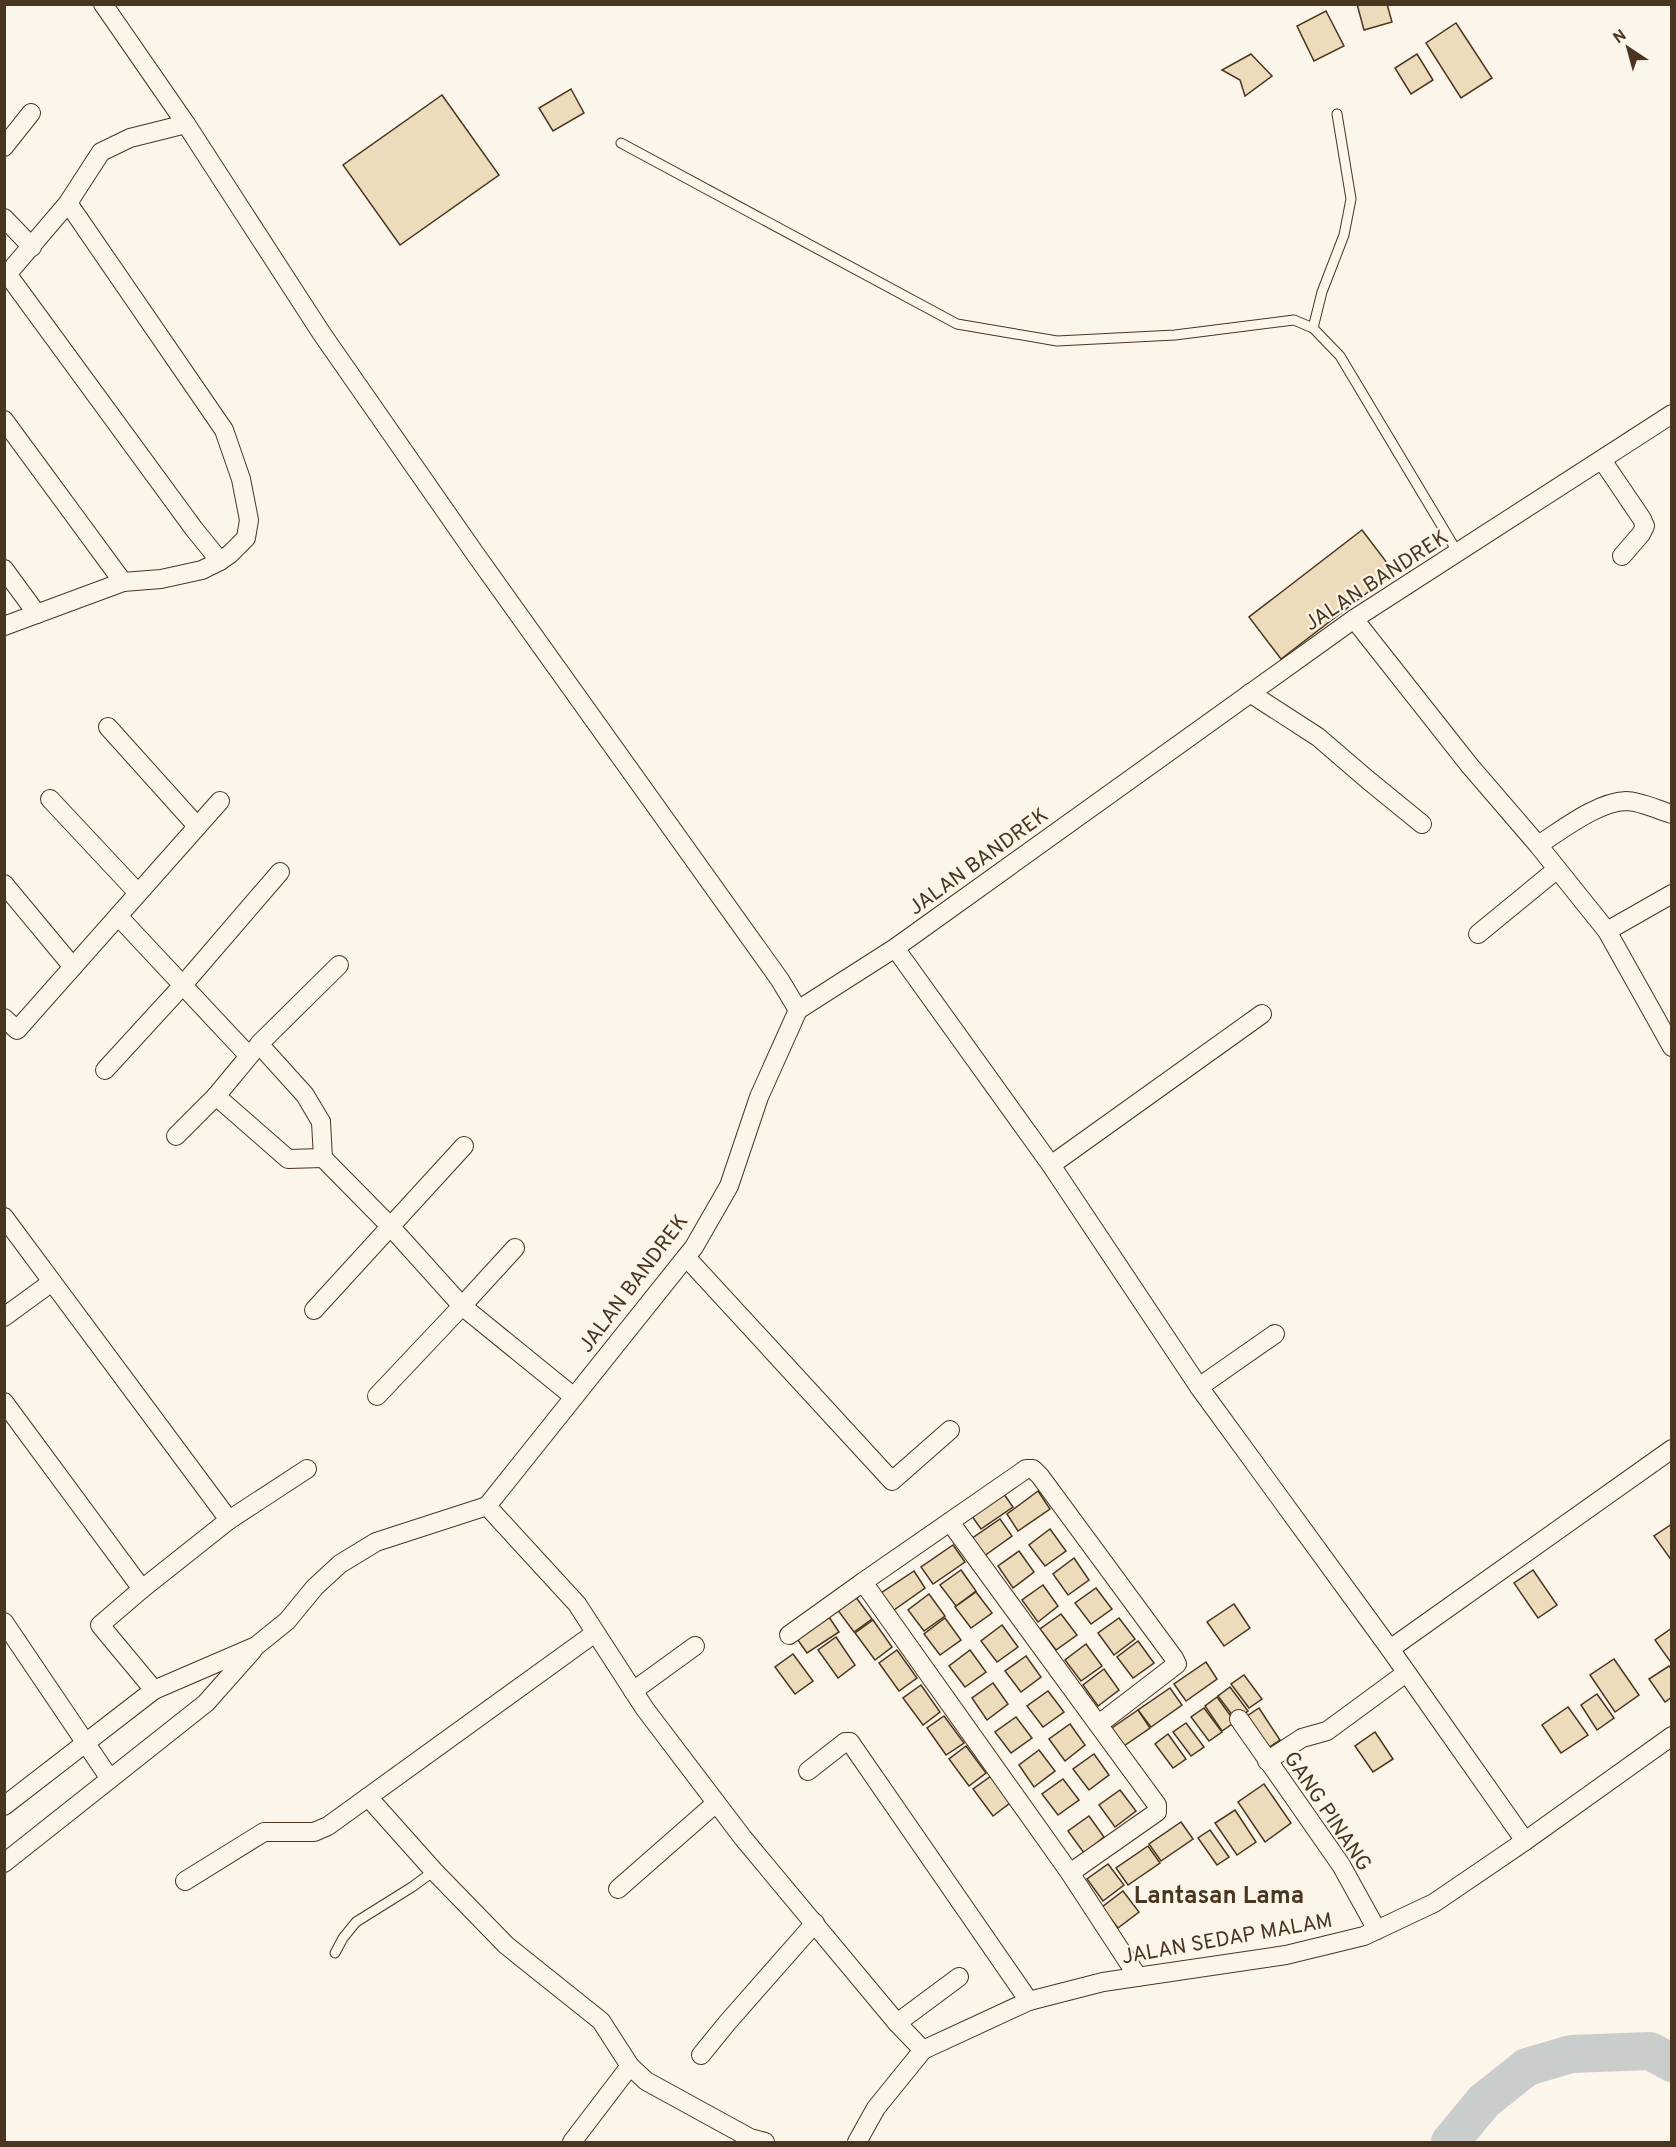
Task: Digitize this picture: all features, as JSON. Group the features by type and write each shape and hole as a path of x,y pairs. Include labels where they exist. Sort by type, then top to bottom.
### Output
{"street":[{"path":"103,4 186,124 328,343 476,555 780,980 798,1010"},
{"path":"4,147 31,113"},
{"path":"186,124 130,138 101,152 68,203 6,277 220,561"},
{"path":"4,626 123,582 161,579 202,570 230,554 246,538 249,520 241,479 224,430 68,203"},
{"path":"4,218 32,247"},
{"name":"JALAN BANDREK","path":"487,1506 694,1247 729,1186 759,1097 798,1010 895,948 1354,619 1671,414"},
{"path":"4,420 123,582"},
{"path":"1602,460 1645,526 1622,556"},
{"path":"4,569 37,614"},
{"path":"1354,619 1470,766 1538,845 1607,931 1671,1047"},
{"path":"1250,693 1318,737 1422,824"},
{"path":"108,726 197,826"},
{"path":"50,799 138,893"},
{"path":"4,1018 17,1030 220,801"},
{"path":"1538,845 1601,807 1616,803 1628,801 1671,814"},
{"path":"1478,934 1556,870"},
{"path":"105,1070 183,986 280,872"},
{"path":"4,884 73,967"},
{"path":"1607,931 1671,894"},
{"path":"118,916 183,986 305,1095 317,1116 322,1158 390,1227 462,1306 574,1397"},
{"path":"895,948 1051,1165 1199,1387 1525,1841"},
{"path":"176,1136 216,1096 254,1050 339,965"},
{"path":"1051,1165 1262,1014"},
{"path":"216,1096 288,1159 322,1158"},
{"path":"314,1310 464,1146"},
{"path":"4,1217 229,1521"},
{"path":"376,1396 515,1248"},
{"path":"686,1257 892,1481 950,1430"},
{"path":"4,1317 52,1282"},
{"path":"1199,1387 1275,1334"},
{"path":"4,1402 142,1589"},
{"path":"1390,1650 1671,1449"},
{"path":"154,1690 100,1625 229,1521 307,1468"},
{"path":"789,1635 1026,1469 1033,1469 1177,1664 1099,1724"},
{"path":"4,1863 206,1703 256,1646 287,1621 315,1587 340,1564 376,1542 487,1506 576,1604 633,1691 743,1838 897,2023 923,2050 876,2108 857,2142"},
{"path":"950,1522 1157,1805 1157,1812 1070,1873"},
{"path":"863,1582 1070,1873 1138,1977"},
{"path":"4,1622 110,1779"},
{"path":"185,1881 264,1832 314,1832 328,1826 596,1634"},
{"path":"4,1806 154,1690 256,1646"},
{"path":"633,1691 695,1646"},
{"path":"1267,1761 1302,1738 1327,1731 1406,1673"},
{"name":"GANG PINANG","path":"1239,1719 1341,1865 1377,1930"},
{"name":"JALAN SEDAP MALAM","path":"923,2050 1029,2001 1103,1982 1286,1955 1364,1936 1434,1903 1671,1736"},
{"path":"808,1771 845,1742 850,1742 1029,2001"},
{"path":"368,1797 434,1871 506,1945 601,2021 630,2066 646,2081 750,2138 765,2142"},
{"path":"618,1889 716,1803"},
{"path":"701,2055 815,1923"},
{"path":"897,2023 958,1977"},
{"path":"572,2142 630,2066"}],"lane":[{"path":"1313,328 1322,292 1344,235 1352,199 1337,114"},
{"path":"621,143 957,324 1057,341 1175,335 1294,320 1313,328 1340,356 1458,553"},
{"path":"335,1953 356,1922 434,1871"}],"building":[{"path":"1357,4 1387,4 1392,22 1364,30"},
{"path":"1326,11 1344,46 1314,61 1297,26"},
{"path":"1456,23 1492,78 1461,98 1426,43"},
{"path":"1251,54 1272,76 1245,96 1240,80 1222,70"},
{"path":"1417,54 1433,80 1411,94 1395,68"},
{"path":"571,89 584,113 553,131 539,108"},
{"path":"442,95 499,175 400,245 343,165"},
{"path":"1362,530 1394,572 1281,659 1249,617"},
{"path":"1001,1490 1013,1507 981,1529 969,1512"},
{"path":"1038,1491 1050,1509 1018,1531 1007,1514"},
{"path":"1000,1519 1012,1536 980,1559 968,1541"},
{"path":"1672,1524 1672,1561 1654,1536"},
{"path":"1050,1529 1066,1551 1045,1566 1029,1545"},
{"path":"953,1545 965,1562 933,1584 921,1567"},
{"path":"1019,1551 1034,1572 1013,1588 998,1566"},
{"path":"1074,1558 1089,1580 1068,1595 1053,1574"},
{"path":"961,1570 976,1591 956,1606 940,1585"},
{"path":"1533,1570 1557,1605 1538,1618 1514,1583"},
{"path":"914,1571 925,1588 894,1610 881,1593"},
{"path":"1043,1585 1058,1606 1038,1622 1022,1600"},
{"path":"1096,1588 1112,1609 1091,1624 1075,1603"},
{"path":"852,1592 872,1619 854,1632 834,1605"},
{"path":"976,1592 992,1613 971,1628 955,1607"},
{"path":"929,1594 945,1616 924,1631 908,1610"},
{"path":"1234,1604 1250,1628 1224,1646 1207,1622"},
{"path":"827,1614 839,1632 807,1653 795,1636"},
{"path":"1061,1614 1077,1635 1056,1650 1040,1629"},
{"path":"945,1618 961,1640 940,1655 924,1634"},
{"path":"1119,1618 1135,1639 1114,1655 1098,1633"},
{"path":"873,1620 892,1647 875,1660 855,1633"},
{"path":"1002,1625 1018,1647 997,1662 981,1641"},
{"path":"1672,1628 1672,1664 1655,1640"},
{"path":"836,1637 855,1665 838,1678 818,1650"},
{"path":"1138,1641 1154,1663 1133,1678 1117,1657"},
{"path":"1086,1644 1102,1666 1081,1681 1065,1660"},
{"path":"897,1650 917,1678 899,1691 879,1663"},
{"path":"970,1650 986,1672 965,1687 949,1666"},
{"path":"793,1654 813,1681 795,1694 775,1667"},
{"path":"1026,1656 1041,1677 1021,1692 1005,1671"},
{"path":"1614,1659 1639,1695 1615,1712 1590,1675"},
{"path":"1206,1662 1217,1679 1186,1701 1174,1684"},
{"path":"1669,1666 1672,1669 1672,1697 1665,1702 1649,1679"},
{"path":"1104,1669 1119,1690 1098,1706 1083,1685"},
{"path":"1244,1675 1262,1699 1249,1708 1231,1684"},
{"path":"993,1683 1008,1704 987,1720 972,1698"},
{"path":"921,1685 940,1712 923,1725 903,1698"},
{"path":"1230,1687 1248,1711 1236,1720 1218,1696"},
{"path":"1170,1688 1182,1705 1151,1727 1138,1710"},
{"path":"1048,1691 1064,1712 1043,1727 1027,1706"},
{"path":"1597,1694 1614,1718 1597,1730 1581,1705"},
{"path":"1217,1697 1235,1722 1222,1731 1205,1706"},
{"path":"1568,1707 1588,1735 1561,1753 1542,1725"},
{"path":"1204,1708 1222,1732 1209,1741 1191,1717"},
{"path":"1259,1708 1280,1740 1265,1750 1244,1718"},
{"path":"1138,1710 1150,1728 1118,1750 1106,1732"},
{"path":"944,1716 964,1743 946,1755 927,1728"},
{"path":"1016,1717 1032,1738 1011,1753 995,1732"},
{"path":"1186,1723 1204,1747 1191,1756 1173,1732"},
{"path":"1070,1724 1085,1745 1065,1761 1049,1739"},
{"path":"1375,1732 1393,1759 1373,1772 1355,1746"},
{"path":"1168,1734 1186,1759 1173,1768 1155,1744"},
{"path":"966,1746 986,1773 969,1786 949,1759"},
{"path":"1039,1750 1055,1771 1034,1787 1019,1765"},
{"path":"1094,1754 1109,1775 1089,1790 1073,1769"},
{"path":"991,1776 1010,1803 993,1816 973,1789"},
{"path":"1063,1779 1079,1800 1058,1815 1042,1794"},
{"path":"1264,1784 1291,1823 1265,1842 1238,1802"},
{"path":"1120,1790 1136,1811 1115,1827 1099,1805"},
{"path":"1235,1810 1256,1842 1237,1855 1215,1823"},
{"path":"1089,1816 1104,1837 1084,1853 1068,1831"},
{"path":"1181,1822 1193,1839 1161,1861 1149,1844"},
{"path":"1210,1830 1229,1857 1217,1865 1198,1838"},
{"path":"1148,1846 1160,1863 1128,1885 1116,1868"},
{"path":"1108,1864 1124,1885 1103,1901 1087,1879"},
{"path":"1123,1891 1139,1912 1118,1928 1102,1907"}],"waterway":[{"path":"1450,2142 1484,2101 1527,2067 1571,2054 1650,2051 1672,2063"}],"district":[{"name":"Lantasan Lama","path":"1219,1895"}]}
